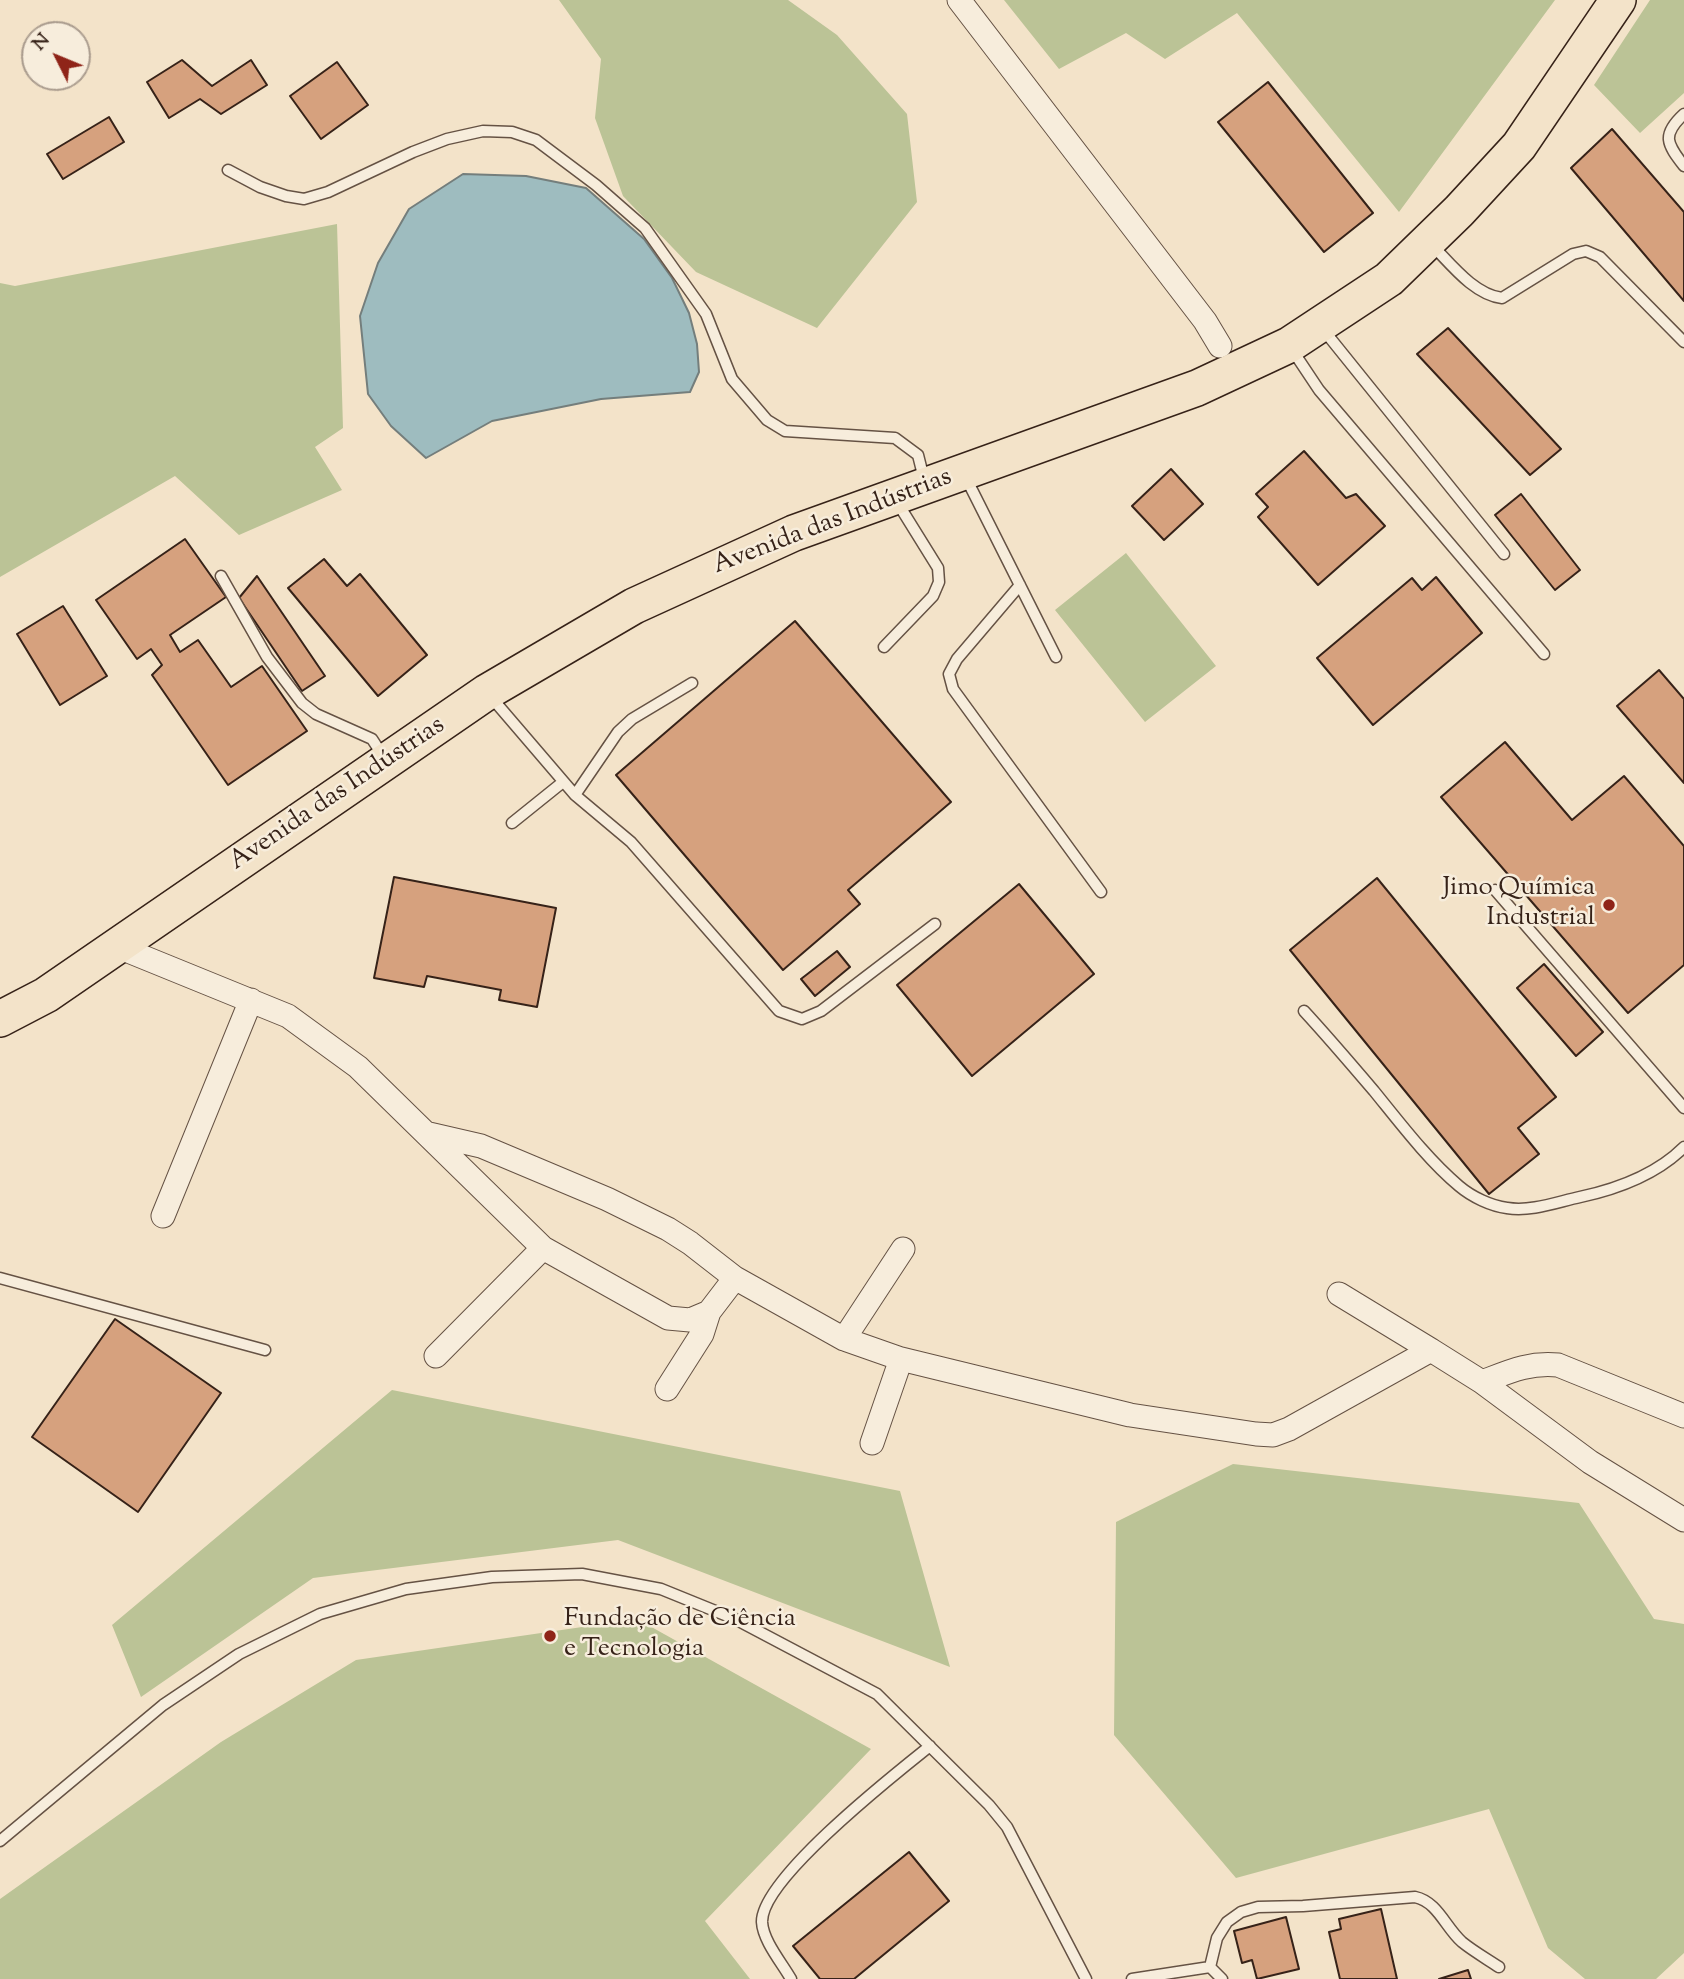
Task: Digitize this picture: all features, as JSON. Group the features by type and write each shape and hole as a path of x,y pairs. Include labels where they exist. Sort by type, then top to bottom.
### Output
{"main road":[{"name":"Avenida das Indústrias","path":"0,1019 46,995 487,692 634,606 794,533 1197,388 1289,345 1320,326 1390,279 1429,242 1519,146 1618,0"}],"street":[{"path":"959,0 1205,321 1220,346"},
{"path":"116,947 288,1016 358,1067 543,1248 668,1318 690,1320 709,1311"},
{"path":"163,1216 251,1000"},
{"path":"429,1134 481,1146 607,1199 668,1229 735,1278 844,1339 901,1359 1130,1415 1273,1435 1289,1429 1431,1350"},
{"path":"436,1356 543,1248"},
{"path":"844,1339 902,1249"},
{"path":"667,1389 702,1334 709,1311 735,1278"},
{"path":"1339,1294 1482,1382 1590,1462 1684,1520"},
{"path":"872,1443 901,1359"},
{"path":"1482,1382 1523,1366 1538,1363 1558,1365 1684,1416"}],"lane":[{"path":"1684,114 1672,124 1668,134 1670,147 1684,166"},
{"path":"228,170 286,197 304,198 328,192 447,139 483,131 512,132 536,140 596,185 645,228 706,314 732,379 767,420 785,430 895,438 918,455 910,491 938,568 939,582 933,596 884,647"},
{"path":"1429,242 1465,278 1491,297 1502,298 1573,254 1586,251 1600,257 1684,342"},
{"path":"1320,326 1504,554"},
{"path":"1289,345 1319,390 1544,654"},
{"path":"963,472 1056,657"},
{"path":"221,576 267,657 302,703 316,714 372,739 387,761"},
{"path":"1020,585 957,659 949,674 953,689 1101,892"},
{"path":"575,794 618,732 632,719 692,682"},
{"path":"487,692 563,782 631,842 779,1011 802,1019 821,1011 935,924"},
{"path":"512,823 563,782"},
{"path":"1495,890 1684,1108"},
{"path":"1304,1011 1408,1133 1460,1187 1484,1201 1508,1208 1532,1208 1605,1192 1639,1178 1674,1157 1684,1147"},
{"path":"0,1278 265,1350"},
{"path":"0,1841 163,1705 239,1654 320,1614 406,1589 492,1577 582,1574 661,1589 735,1619 877,1694 989,1805 1007,1827 1086,1979"},
{"path":"791,1979 767,1938 762,1923 772,1896 800,1860 879,1787 930,1746"},
{"path":"1210,1967 1217,1938 1227,1922 1241,1912 1258,1908 1415,1897 1425,1899 1433,1905 1462,1942 1499,1967"},
{"path":"1132,1979 1210,1967"},
{"path":"1210,1967 1222,1979"}],"green space":[{"path":"559,0 788,0 837,35 907,114 917,202 817,328 696,272 623,196 595,118 601,59"},
{"path":"1004,0 1555,0 1399,212 1237,13 1165,59 1126,33 1059,69"},
{"path":"1650,0 1684,0 1684,93 1640,133 1594,85"},
{"path":"337,224 343,428 315,447 342,490 239,535 175,476 0,577 0,283 15,286"},
{"path":"1126,553 1216,666 1145,722 1055,610"},
{"path":"392,1390 900,1491 950,1667 618,1540 313,1578 141,1697 112,1625"},
{"path":"1233,1464 1579,1503 1654,1619 1684,1624 1684,1953 1656,1979 1585,1979 1548,1948 1489,1809 1236,1878 1114,1735 1116,1522"},
{"path":"637,1619 871,1749 705,1921 750,1979 0,1979 0,1899 221,1742 356,1660"}],"water":[{"path":"463,174 526,176 586,188 644,239 672,278 689,313 697,344 699,372 690,392 601,399 492,421 426,458 391,426 368,394 360,316 378,263 409,209"}],"building":[{"path":"182,60 212,86 251,60 267,85 221,114 200,99 169,118 147,82"},
{"path":"337,62 368,105 321,139 290,96"},
{"path":"1268,82 1373,213 1324,252 1218,122"},
{"path":"109,117 124,142 63,179 47,154"},
{"path":"1612,129 1684,212 1684,301 1571,168"},
{"path":"1448,328 1561,449 1530,475 1417,354"},
{"path":"1304,451 1346,498 1356,494 1385,526 1318,585 1258,517 1268,507 1256,494"},
{"path":"1171,469 1203,504 1164,540 1132,506"},
{"path":"1521,494 1580,570 1555,590 1495,515"},
{"path":"185,539 226,597 170,635 180,652 198,640 231,687 262,666 307,731 228,785 152,675 162,665 151,649 137,659 96,600"},
{"path":"324,559 347,586 360,574 427,655 378,696 288,588"},
{"path":"257,576 325,676 302,691 239,598"},
{"path":"1436,577 1482,633 1373,725 1317,658 1412,578 1422,590"},
{"path":"63,606 107,676 60,705 17,634"},
{"path":"795,621 951,802 848,890 860,904 783,970 616,775"},
{"path":"1659,670 1684,699 1684,783 1617,706"},
{"name":"Jimo Química Industrial","path":"1505,742 1572,820 1624,776 1684,846 1684,965 1628,1013 1441,797"},
{"path":"394,877 556,908 537,1007 499,1000 501,990 427,976 424,987 374,978"},
{"path":"1377,878 1556,1097 1518,1128 1539,1154 1489,1194 1290,950"},
{"path":"1019,884 1094,974 972,1076 897,985"},
{"path":"837,951 850,967 815,996 801,979"},
{"path":"1544,964 1603,1032 1576,1056 1517,988"},
{"path":"115,1319 221,1393 138,1512 32,1437"},
{"path":"909,1852 949,1901 854,1979 820,1979 793,1946"},
{"path":"1381,1909 1397,1979 1340,1979 1329,1932 1341,1929 1339,1919"},
{"path":"1286,1917 1299,1969 1257,1979 1252,1960 1242,1963 1234,1931"},
{"path":"1468,1970 1471,1979 1439,1979"}],"place":[{"name":"Jimo Química Industrial","path":"1609,905"},
{"name":"Fundação de Ciência e Tecnologia","path":"550,1636"}]}
